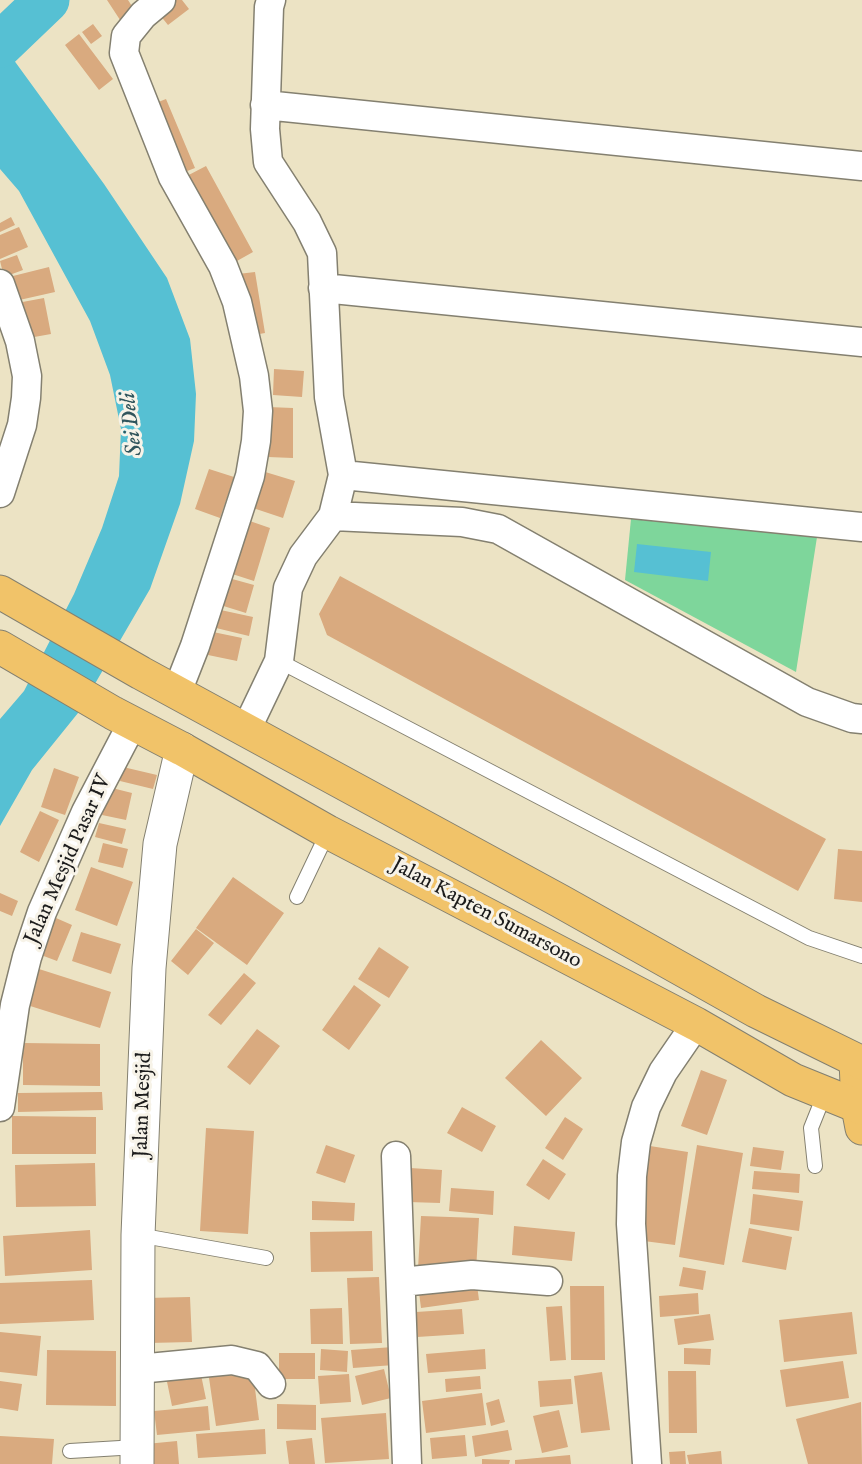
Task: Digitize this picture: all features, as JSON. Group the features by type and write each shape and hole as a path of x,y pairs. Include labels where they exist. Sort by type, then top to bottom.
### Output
{"main road":[{"path":"0,592 141,673 560,901 756,1011 859,1062 861,1114"},
{"name":"Jalan Kapten Sumarsono","path":"0,647 122,719 182,749 328,832 696,1024 793,1080 825,1093 861,1114"}],"street":[{"path":"161,0 143,15 126,36 124,53 173,177 223,266 237,302 254,376 258,411 250,476 195,646 177,692"},
{"path":"246,730 279,661 288,588 303,556 333,516 343,475 328,397 322,253 307,222 268,162 265,129 268,7 271,0"},
{"path":"266,105 862,166"},
{"path":"0,284 20,340 27,376 22,426 0,493"},
{"path":"323,288 862,342"},
{"path":"343,475 862,526"},
{"path":"333,516 462,522 498,529 807,702 852,718 862,719"},
{"name":"Jalan Mesjid Pasar IV","path":"0,1107 15,1005 27,957 122,719"},
{"name":"Jalan Mesjid","path":"137,1456 138,1235 149,968 160,843 182,749"},
{"path":"647,1464 631,1224 632,1176 636,1142 646,1107 663,1072 696,1024"},
{"path":"396,1156 407,1464"},
{"path":"401,1282 472,1275 548,1281"},
{"path":"138,1369 232,1360 257,1366 271,1384"}],"lane":[{"path":"279,661 810,938 862,956"},
{"path":"297,897 328,832"},
{"path":"815,1166 811,1128 825,1093"},
{"path":"138,1235 266,1258"},
{"path":"70,1451 137,1456"}],"green space":[{"path":"631,519 817,537 796,672 625,580"}],"water":[{"name":"Sei Deli","path":"0,41 104,184 167,278 190,339 196,394 194,441 180,504 150,589 78,713 32,770 0,826 0,719 24,691 74,594 102,528 119,476 121,429 110,375 90,321 19,191 0,169"},
{"path":"637,544 711,552 708,581 634,572"}],"building":[{"path":"107,0 128,0 139,17 124,26"},
{"path":"167,0 182,0 189,9 168,25 155,9"},
{"path":"93,24 102,36 91,44 82,32"},
{"path":"79,34 113,79 99,90 65,45"},
{"path":"166,99 195,168 177,175 148,106"},
{"path":"206,166 253,252 228,266 181,179"},
{"path":"11,217 15,225 0,232 0,223"},
{"path":"19,227 28,247 0,259 0,235"},
{"path":"17,255 23,270 4,277 0,261"},
{"path":"49,267 55,292 15,301 9,277"},
{"path":"255,272 265,333 248,336 238,274"},
{"path":"44,298 51,334 23,339 17,303"},
{"path":"274,369 304,371 302,397 273,395"},
{"path":"268,407 293,408 293,458 268,457"},
{"path":"209,469 234,477 220,518 195,509"},
{"path":"262,471 295,481 283,518 250,507"},
{"path":"244,519 270,528 254,581 226,572"},
{"path":"340,576 826,839 798,891 327,635 319,614"},
{"path":"225,577 254,585 246,613 217,604"},
{"path":"216,609 253,617 249,636 212,627"},
{"path":"213,632 242,638 237,661 208,655"},
{"path":"123,767 157,775 153,789 120,781"},
{"path":"54,768 79,777 65,815 41,807"},
{"path":"108,787 132,793 126,820 102,815"},
{"path":"40,811 59,820 39,862 20,852"},
{"path":"99,823 126,829 122,844 95,837"},
{"path":"103,843 128,849 123,868 98,862"},
{"path":"838,849 862,851 862,902 834,899"},
{"path":"91,867 133,882 117,926 75,910"},
{"path":"233,877 284,913 247,965 196,928"},
{"path":"0,893 18,901 12,916 0,911"},
{"path":"56,918 72,925 57,961 41,955"},
{"path":"196,929 214,943 188,975 171,961"},
{"path":"81,932 121,944 111,974 72,961"},
{"path":"379,947 409,967 389,998 358,979"},
{"path":"39,969 111,992 100,1028 27,1005"},
{"path":"244,973 256,983 221,1025 208,1015"},
{"path":"354,985 381,1005 349,1050 322,1030"},
{"path":"257,1029 280,1046 250,1085 227,1067"},
{"path":"541,1040 582,1078 546,1116 505,1078"},
{"path":"23,1043 100,1044 100,1086 23,1085"},
{"path":"701,1070 727,1080 707,1135 681,1126"},
{"path":"102,1092 103,1110 18,1112 18,1093"},
{"path":"462,1107 496,1126 482,1152 447,1133"},
{"path":"12,1116 96,1117 96,1154 12,1154"},
{"path":"565,1117 583,1129 563,1160 545,1148"},
{"path":"206,1128 254,1131 248,1234 200,1231"},
{"path":"326,1145 355,1155 345,1183 316,1173"},
{"path":"697,1145 743,1153 724,1265 679,1257"},
{"path":"650,1146 688,1152 675,1245 636,1240"},
{"path":"753,1147 784,1151 781,1170 750,1166"},
{"path":"543,1159 566,1174 549,1200 526,1185"},
{"path":"95,1163 96,1206 16,1207 15,1165"},
{"path":"410,1168 442,1170 440,1203 408,1202"},
{"path":"754,1171 800,1174 799,1193 752,1189"},
{"path":"451,1188 494,1191 493,1215 449,1211"},
{"path":"753,1194 803,1201 799,1231 750,1224"},
{"path":"312,1201 355,1203 354,1221 312,1220"},
{"path":"421,1216 479,1218 476,1271 418,1269"},
{"path":"514,1226 575,1232 572,1261 512,1255"},
{"path":"749,1228 792,1237 786,1270 742,1262"},
{"path":"90,1230 92,1270 5,1276 3,1236"},
{"path":"372,1231 373,1271 311,1272 310,1232"},
{"path":"683,1267 706,1271 703,1290 679,1286"},
{"path":"379,1277 382,1343 350,1344 347,1278"},
{"path":"476,1277 479,1300 421,1308 418,1285"},
{"path":"92,1280 94,1320 0,1324 0,1283"},
{"path":"570,1286 604,1286 605,1360 571,1360"},
{"path":"698,1293 699,1314 660,1317 659,1296"},
{"path":"190,1297 192,1342 148,1343 146,1298"},
{"path":"562,1306 566,1360 550,1361 546,1307"},
{"path":"342,1308 343,1344 311,1344 310,1309"},
{"path":"462,1309 464,1334 417,1337 416,1312"},
{"path":"852,1312 857,1354 784,1362 779,1320"},
{"path":"710,1314 714,1340 678,1345 674,1319"},
{"path":"0,1332 41,1336 37,1376 0,1372"},
{"path":"393,1347 394,1365 353,1368 351,1350"},
{"path":"684,1348 711,1349 710,1365 684,1364"},
{"path":"321,1349 348,1351 347,1372 320,1370"},
{"path":"485,1349 486,1369 428,1373 426,1354"},
{"path":"47,1350 116,1351 116,1406 46,1405"},
{"path":"279,1353 315,1353 315,1379 279,1379"},
{"path":"843,1361 849,1398 786,1407 780,1370"},
{"path":"252,1365 259,1420 216,1426 208,1371"},
{"path":"384,1369 391,1398 362,1405 355,1376"},
{"path":"200,1370 206,1399 172,1406 166,1377"},
{"path":"668,1371 696,1371 697,1433 669,1433"},
{"path":"602,1372 610,1430 581,1433 574,1376"},
{"path":"349,1374 351,1402 320,1404 318,1376"},
{"path":"480,1376 481,1389 446,1392 445,1379"},
{"path":"571,1379 573,1404 540,1407 538,1381"},
{"path":"0,1381 22,1384 18,1411 0,1408"},
{"path":"482,1393 486,1425 426,1433 422,1401"},
{"path":"499,1399 505,1422 491,1426 486,1403"},
{"path":"861,1402 862,1464 808,1464 796,1419"},
{"path":"277,1404 316,1405 316,1430 277,1429"},
{"path":"208,1406 210,1430 157,1435 154,1411"},
{"path":"559,1410 568,1447 542,1453 533,1416"},
{"path":"386,1413 389,1459 325,1463 321,1418"},
{"path":"265,1429 266,1454 198,1458 196,1434"},
{"path":"508,1430 512,1450 475,1457 472,1436"},
{"path":"465,1435 467,1456 432,1459 430,1438"},
{"path":"0,1436 54,1439 52,1464 0,1464"},
{"path":"312,1438 315,1464 289,1464 286,1441"},
{"path":"177,1441 179,1464 148,1464 146,1444"},
{"path":"685,1451 686,1464 670,1464 669,1452"},
{"path":"721,1451 722,1464 689,1464 687,1455"},
{"path":"570,1455 571,1464 515,1464 515,1460"},
{"path":"482,1459 510,1460 509,1464 482,1464"}],"waterway":[{"path":"0,45 47,0"}]}
